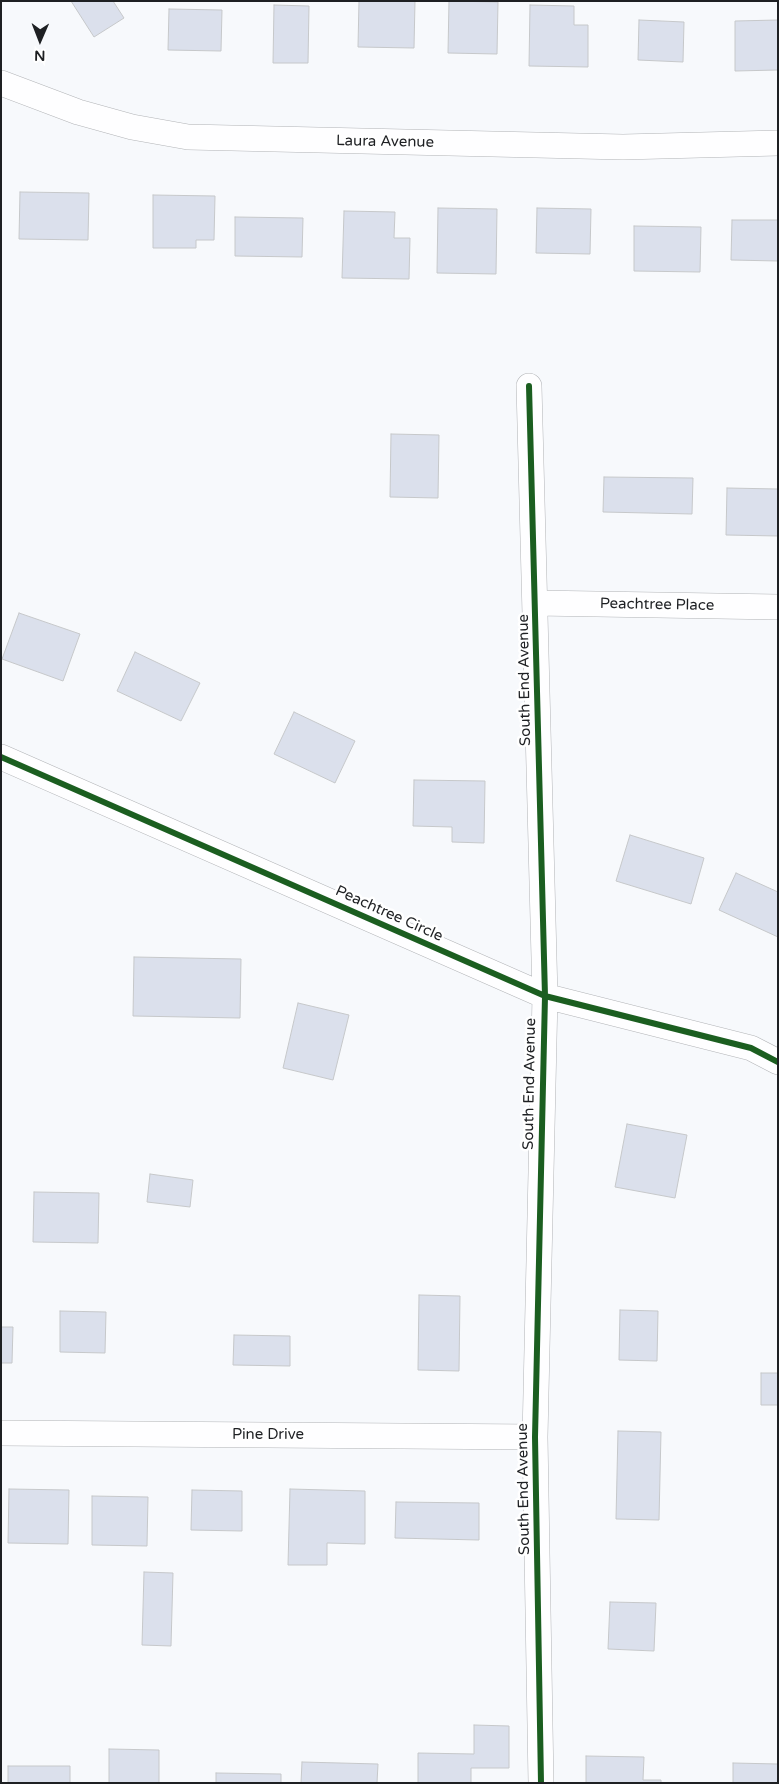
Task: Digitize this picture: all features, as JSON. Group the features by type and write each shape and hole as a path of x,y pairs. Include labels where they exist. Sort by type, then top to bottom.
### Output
{"street":[{"name":"Laura Avenue","path":"1,83 78,112 132,127 188,137 623,147 778,143"},
{"name":"South End Avenue","path":"529,386 545,996 535,1437 541,1783"},
{"name":"Peachtree Place","path":"536,603 778,607"},
{"name":"Peachtree Circle","path":"1,757 545,996 751,1048 778,1062"},
{"name":"Pine Drive","path":"1,1433 535,1437"}],"building":[{"path":"71,1 113,1 124,18 94,37"},
{"path":"359,1 415,1 414,48 358,47"},
{"path":"449,1 498,2 497,54 448,53"},
{"path":"274,5 309,6 308,63 273,63"},
{"path":"530,5 574,6 574,25 588,25 588,67 529,66"},
{"path":"169,9 222,10 221,51 168,50"},
{"path":"639,20 684,22 683,62 638,60"},
{"path":"778,20 778,70 735,71 735,21"},
{"path":"20,192 89,193 88,240 19,239"},
{"path":"153,195 215,196 214,240 196,240 196,248 153,248"},
{"path":"438,208 497,209 496,274 437,273"},
{"path":"537,208 591,209 590,254 536,253"},
{"path":"344,211 395,212 394,238 410,238 409,279 342,278"},
{"path":"235,217 303,218 302,257 235,256"},
{"path":"732,220 778,220 778,261 731,260"},
{"path":"634,226 701,227 700,272 634,271"},
{"path":"391,434 439,435 438,498 390,497"},
{"path":"604,477 693,478 692,514 603,512"},
{"path":"727,488 778,489 778,536 726,535"},
{"path":"19,613 80,634 63,681 2,659"},
{"path":"135,652 200,683 181,721 117,691"},
{"path":"294,712 355,741 335,783 274,754"},
{"path":"414,780 485,781 484,843 452,842 452,827 413,826"},
{"path":"630,835 704,858 691,904 616,881"},
{"path":"736,873 778,892 778,937 719,910"},
{"path":"134,957 241,959 240,1018 133,1016"},
{"path":"298,1003 349,1015 333,1080 283,1068"},
{"path":"627,1124 687,1135 675,1198 615,1187"},
{"path":"150,1174 193,1180 190,1207 147,1202"},
{"path":"34,1192 99,1193 98,1243 33,1242"},
{"path":"419,1295 460,1296 459,1371 418,1370"},
{"path":"620,1310 658,1311 657,1361 619,1360"},
{"path":"60,1311 106,1312 105,1353 60,1352"},
{"path":"1,1327 13,1327 12,1363 1,1363"},
{"path":"234,1335 290,1336 290,1366 233,1365"},
{"path":"761,1373 778,1373 778,1405 761,1405"},
{"path":"618,1431 661,1432 659,1520 616,1519"},
{"path":"9,1489 69,1490 68,1544 8,1543"},
{"path":"290,1489 365,1491 365,1544 327,1543 327,1565 288,1565"},
{"path":"192,1490 242,1491 242,1531 191,1530"},
{"path":"92,1496 148,1497 147,1546 92,1545"},
{"path":"396,1502 479,1503 479,1540 395,1538"},
{"path":"144,1572 173,1573 171,1646 142,1645"},
{"path":"610,1602 656,1603 654,1651 608,1649"},
{"path":"474,1725 509,1726 509,1768 471,1768 471,1783 418,1783 418,1753 474,1754"},
{"path":"109,1749 159,1750 159,1783 109,1783"},
{"path":"586,1756 644,1757 643,1780 661,1780 661,1783 586,1783"},
{"path":"302,1762 378,1764 377,1783 301,1783"},
{"path":"733,1763 778,1764 778,1783 733,1783"},
{"path":"8,1766 70,1766 70,1783 8,1783"},
{"path":"216,1773 281,1774 281,1783 216,1783"}],"cycle path":[{"path":"529,386 545,996 535,1437 541,1783"},
{"path":"1,757 545,996 751,1048 778,1062"}]}
